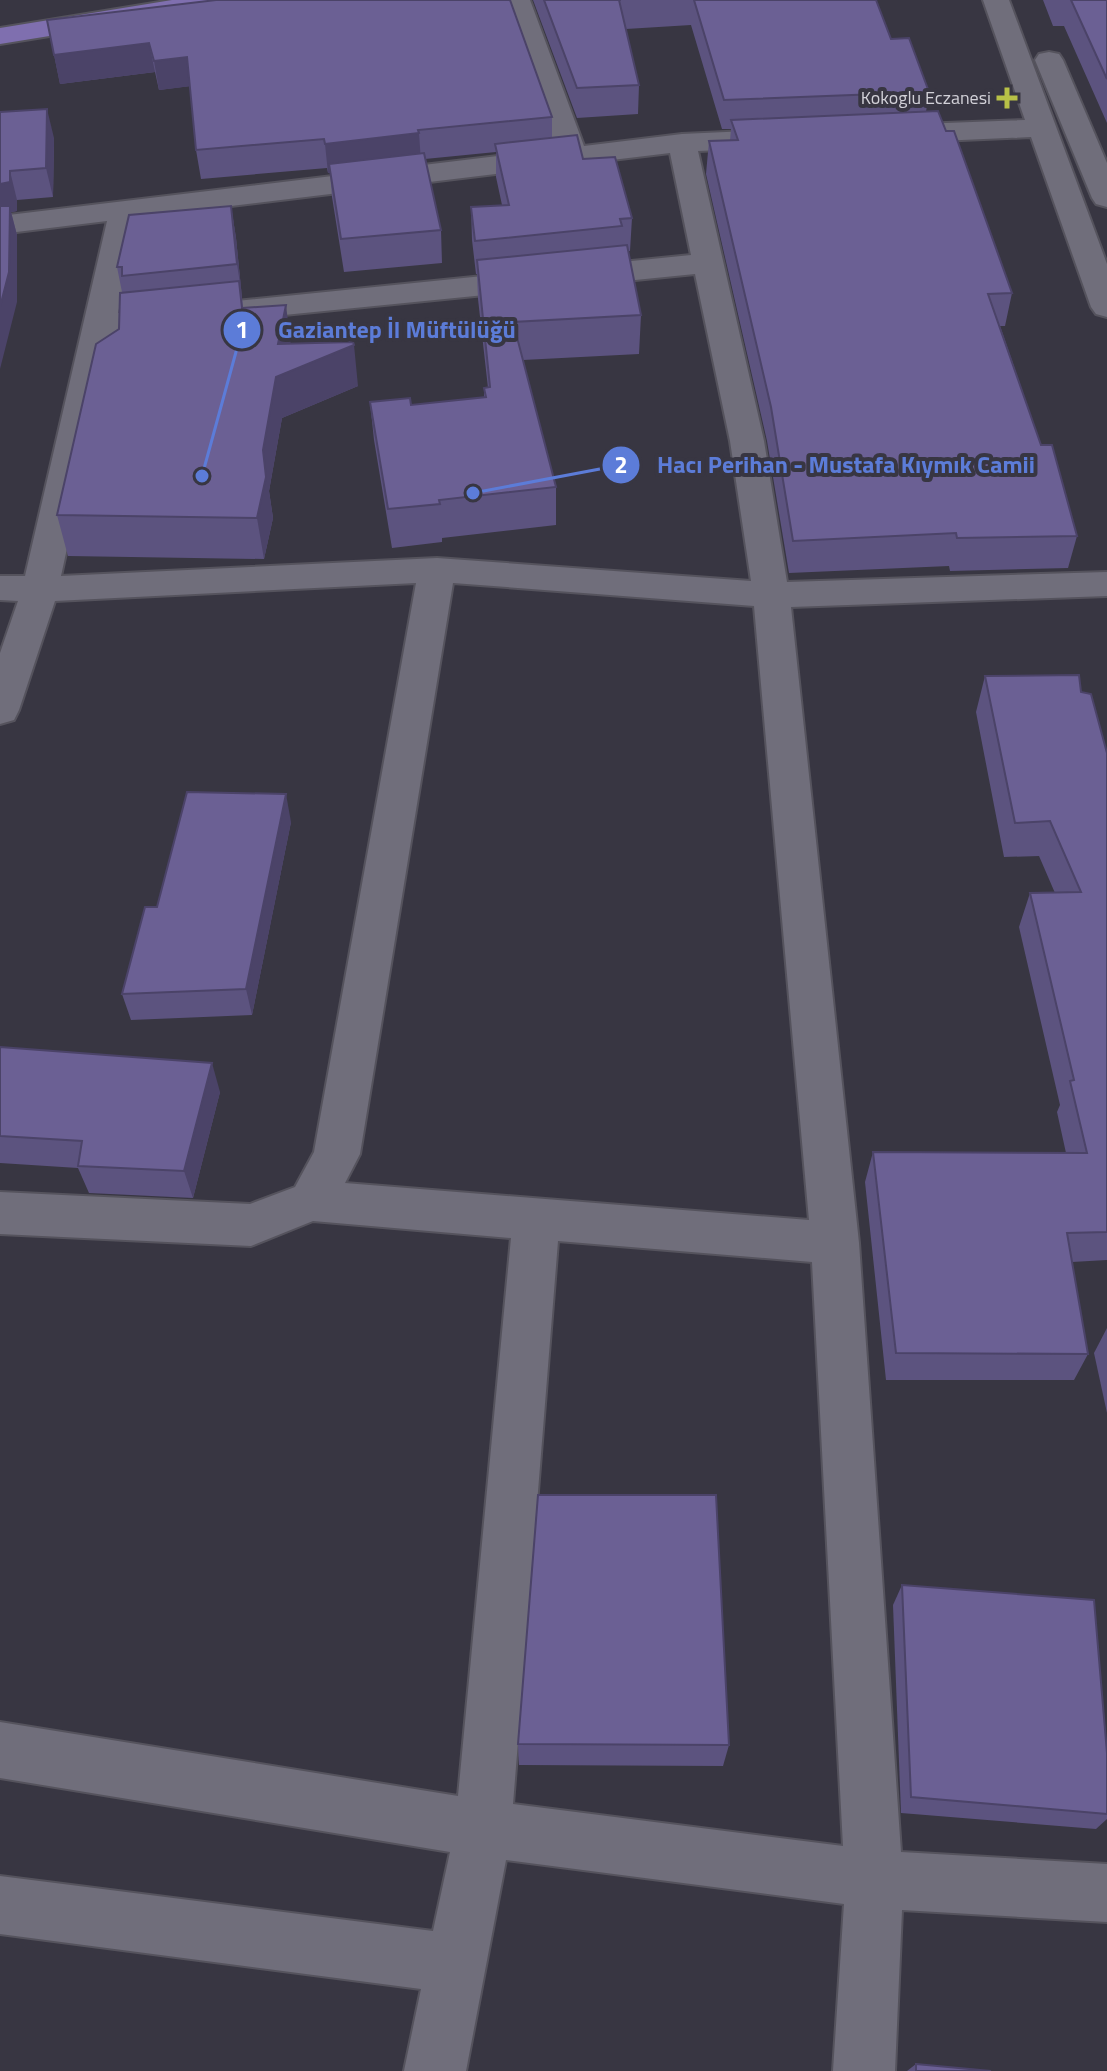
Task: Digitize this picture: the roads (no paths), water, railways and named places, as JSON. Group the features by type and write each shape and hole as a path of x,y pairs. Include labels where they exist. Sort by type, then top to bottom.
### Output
{"main road":[{"path":"0,12 73,0"},
{"path":"0,36 222,0"}],"street":[{"path":"517,0 573,156"},
{"path":"996,0 1107,307"},
{"path":"1023,0 1107,198"},
{"path":"1077,127 1107,125"},
{"path":"871,135 1044,128"},
{"path":"0,225 682,143 823,137"},
{"path":"682,143 747,441 771,595 835,1243 874,1879 864,2071"},
{"path":"0,710 40,589 125,210"},
{"path":"100,324 706,263"},
{"path":"312,1201 337,1154 437,570"},
{"path":"0,588 40,589 437,570 771,595 1107,584"},
{"path":"0,1213 251,1225 312,1201 835,1243"},
{"path":"435,2071 483,1829 536,1218"},
{"path":"0,1750 483,1829 874,1879 1107,1893"},
{"path":"0,1905 456,1964"}],"place":[{"name":"Kokoglu Eczanesi","path":"1007,98"},
{"name":"Gaziantep İl Müftülüğü","path":"202,476"},
{"name":"Hacı Perihan - Mustafa Kıymık Camii","path":"473,493"}]}
